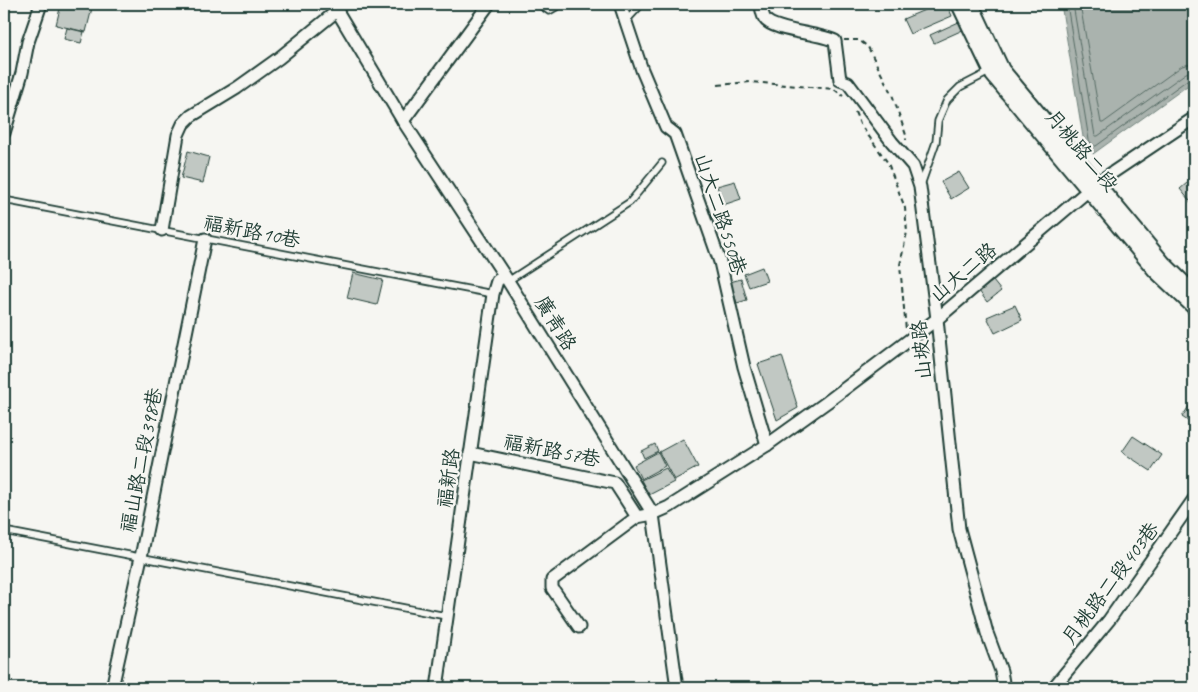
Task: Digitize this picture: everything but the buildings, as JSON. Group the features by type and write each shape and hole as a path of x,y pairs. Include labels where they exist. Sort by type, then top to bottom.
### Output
{"street":[{"path":"4,133 40,4"},
{"path":"403,121 488,4"},
{"name":"山大二路550巷","path":"620,4 642,70 666,127 675,134 720,262 744,367 767,445"},
{"path":"760,4 764,18 771,25 831,39"},
{"name":"月桃路二段","path":"959,4 991,71 1163,263 1194,293"},
{"name":"月桃路二段","path":"971,4 1002,70 1093,186 1156,271 1194,307"},
{"path":"162,230 178,135 183,124 191,116 238,88 279,58 338,6"},
{"name":"廣青路","path":"338,6 403,121 505,278 652,514 677,688"},
{"name":"山坡路","path":"831,39 840,80 848,83 855,99 913,166 920,186 959,528 987,633 1001,671 1004,688"},
{"name":"山大二路","path":"637,517 652,514 669,507 767,445 936,320 1093,186 1194,118"},
{"name":"福山路二段398巷","path":"112,688 141,557 205,239"},
{"name":"福新路","path":"437,688 493,294 497,281 505,278"},
{"name":"福新路57巷","path":"470,453 615,482 637,517"},
{"name":"月桃路二段403巷","path":"1053,688 1109,620 1194,499"},
{"path":"579,627 552,588 552,580 637,517"}],"lane":[{"path":"539,4 549,11 561,4"},
{"path":"626,21 638,8 638,4"},
{"path":"920,186 936,142 938,121 947,100 960,87 991,71"},
{"path":"505,278 630,202 662,163"},
{"name":"福新路10巷","path":"4,200 493,294"},
{"path":"4,531 446,616"}],"path":[{"path":"831,39 859,40 868,46 893,97 906,135 906,158"},
{"path":"718,85 750,82 834,89 855,99 860,124 888,163 905,208 907,232 900,265 904,327 910,339"}],"water":[{"path":"1061,4 1194,4 1194,81 1093,154 1084,143"}]}
